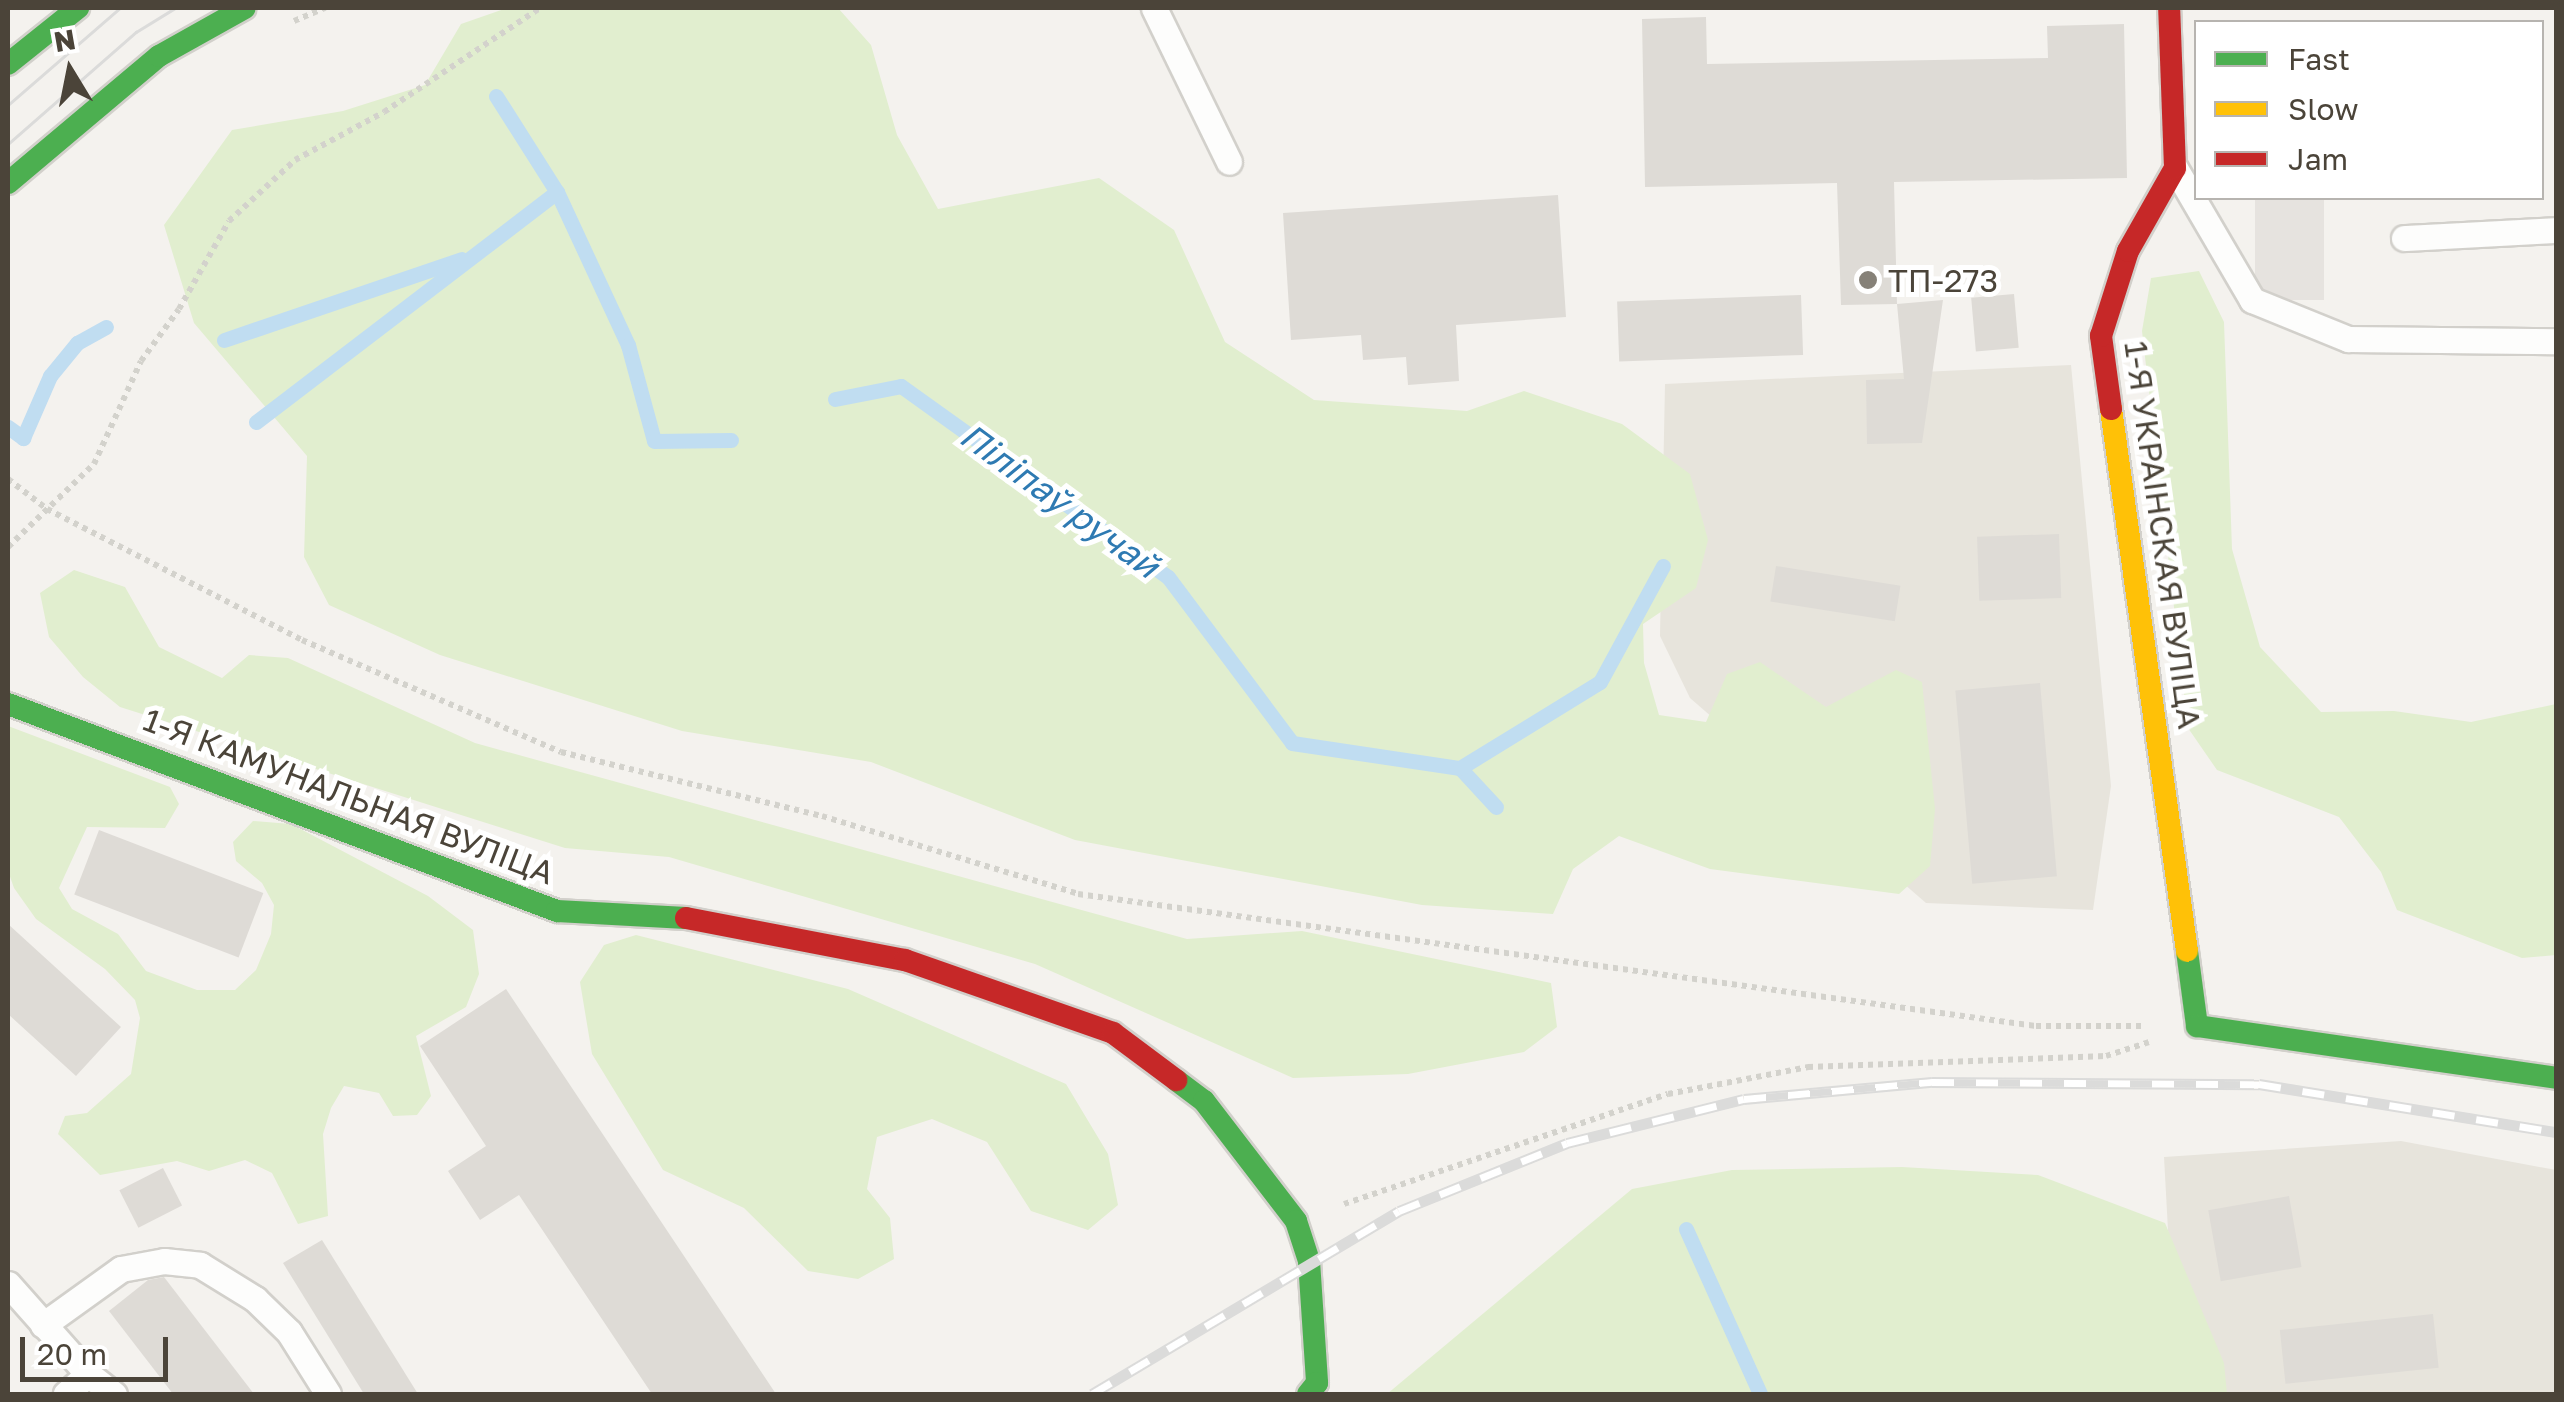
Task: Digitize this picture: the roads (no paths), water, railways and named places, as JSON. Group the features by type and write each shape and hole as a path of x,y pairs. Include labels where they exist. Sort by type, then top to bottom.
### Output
{"street":[{"path":"8,64 78,8"},
{"path":"8,182 159,56 246,8"},
{"path":"2169,8 2175,168"},
{"name":"1-Я УКРАІНСКАЯ ВУЛІЦА","path":"2175,168 2128,251 2101,336 2197,1026 2556,1078"},
{"name":"1-Я КАМУНАЛЬНАЯ ВУЛІЦА","path":"8,704 58,718 557,911 688,918 904,960 1114,1033 1204,1101 1296,1220 1309,1261 1317,1383 1308,1394"}],"lane":[{"path":"1154,8 1229,162"},
{"path":"2175,168 2252,300 2348,339 2556,340"},
{"path":"2404,238 2556,230"},
{"path":"43,1325 121,1269 164,1261 200,1265 255,1299 289,1332 328,1394"},
{"path":"8,1284 88,1374 114,1394"},
{"path":"66,1394 88,1374"}],"waterway":[{"name":"Піліпаў ручай","path":"496,96 557,192 628,345 654,441 731,440"},
{"path":"256,422 557,192"},
{"path":"224,340 462,259"},
{"path":"8,427 23,438 50,376 77,343 106,327"},
{"name":"Піліпаў ручай","path":"835,399 901,386 1168,577 1292,743 1460,768 1496,807"},
{"path":"1460,768 1600,682 1663,566"},
{"name":"Піліпаў ручай","path":"1686,1229 1760,1394"}],"tram line":[{"path":"8,105 120,8"},
{"path":"8,144 136,32 175,8"}],"railway":[{"path":"1092,1394 1399,1211 1567,1143 1744,1099 1932,1082 2259,1084 2556,1132"}],"place":[{"name":"ТП-273","path":"1868,280"}]}
